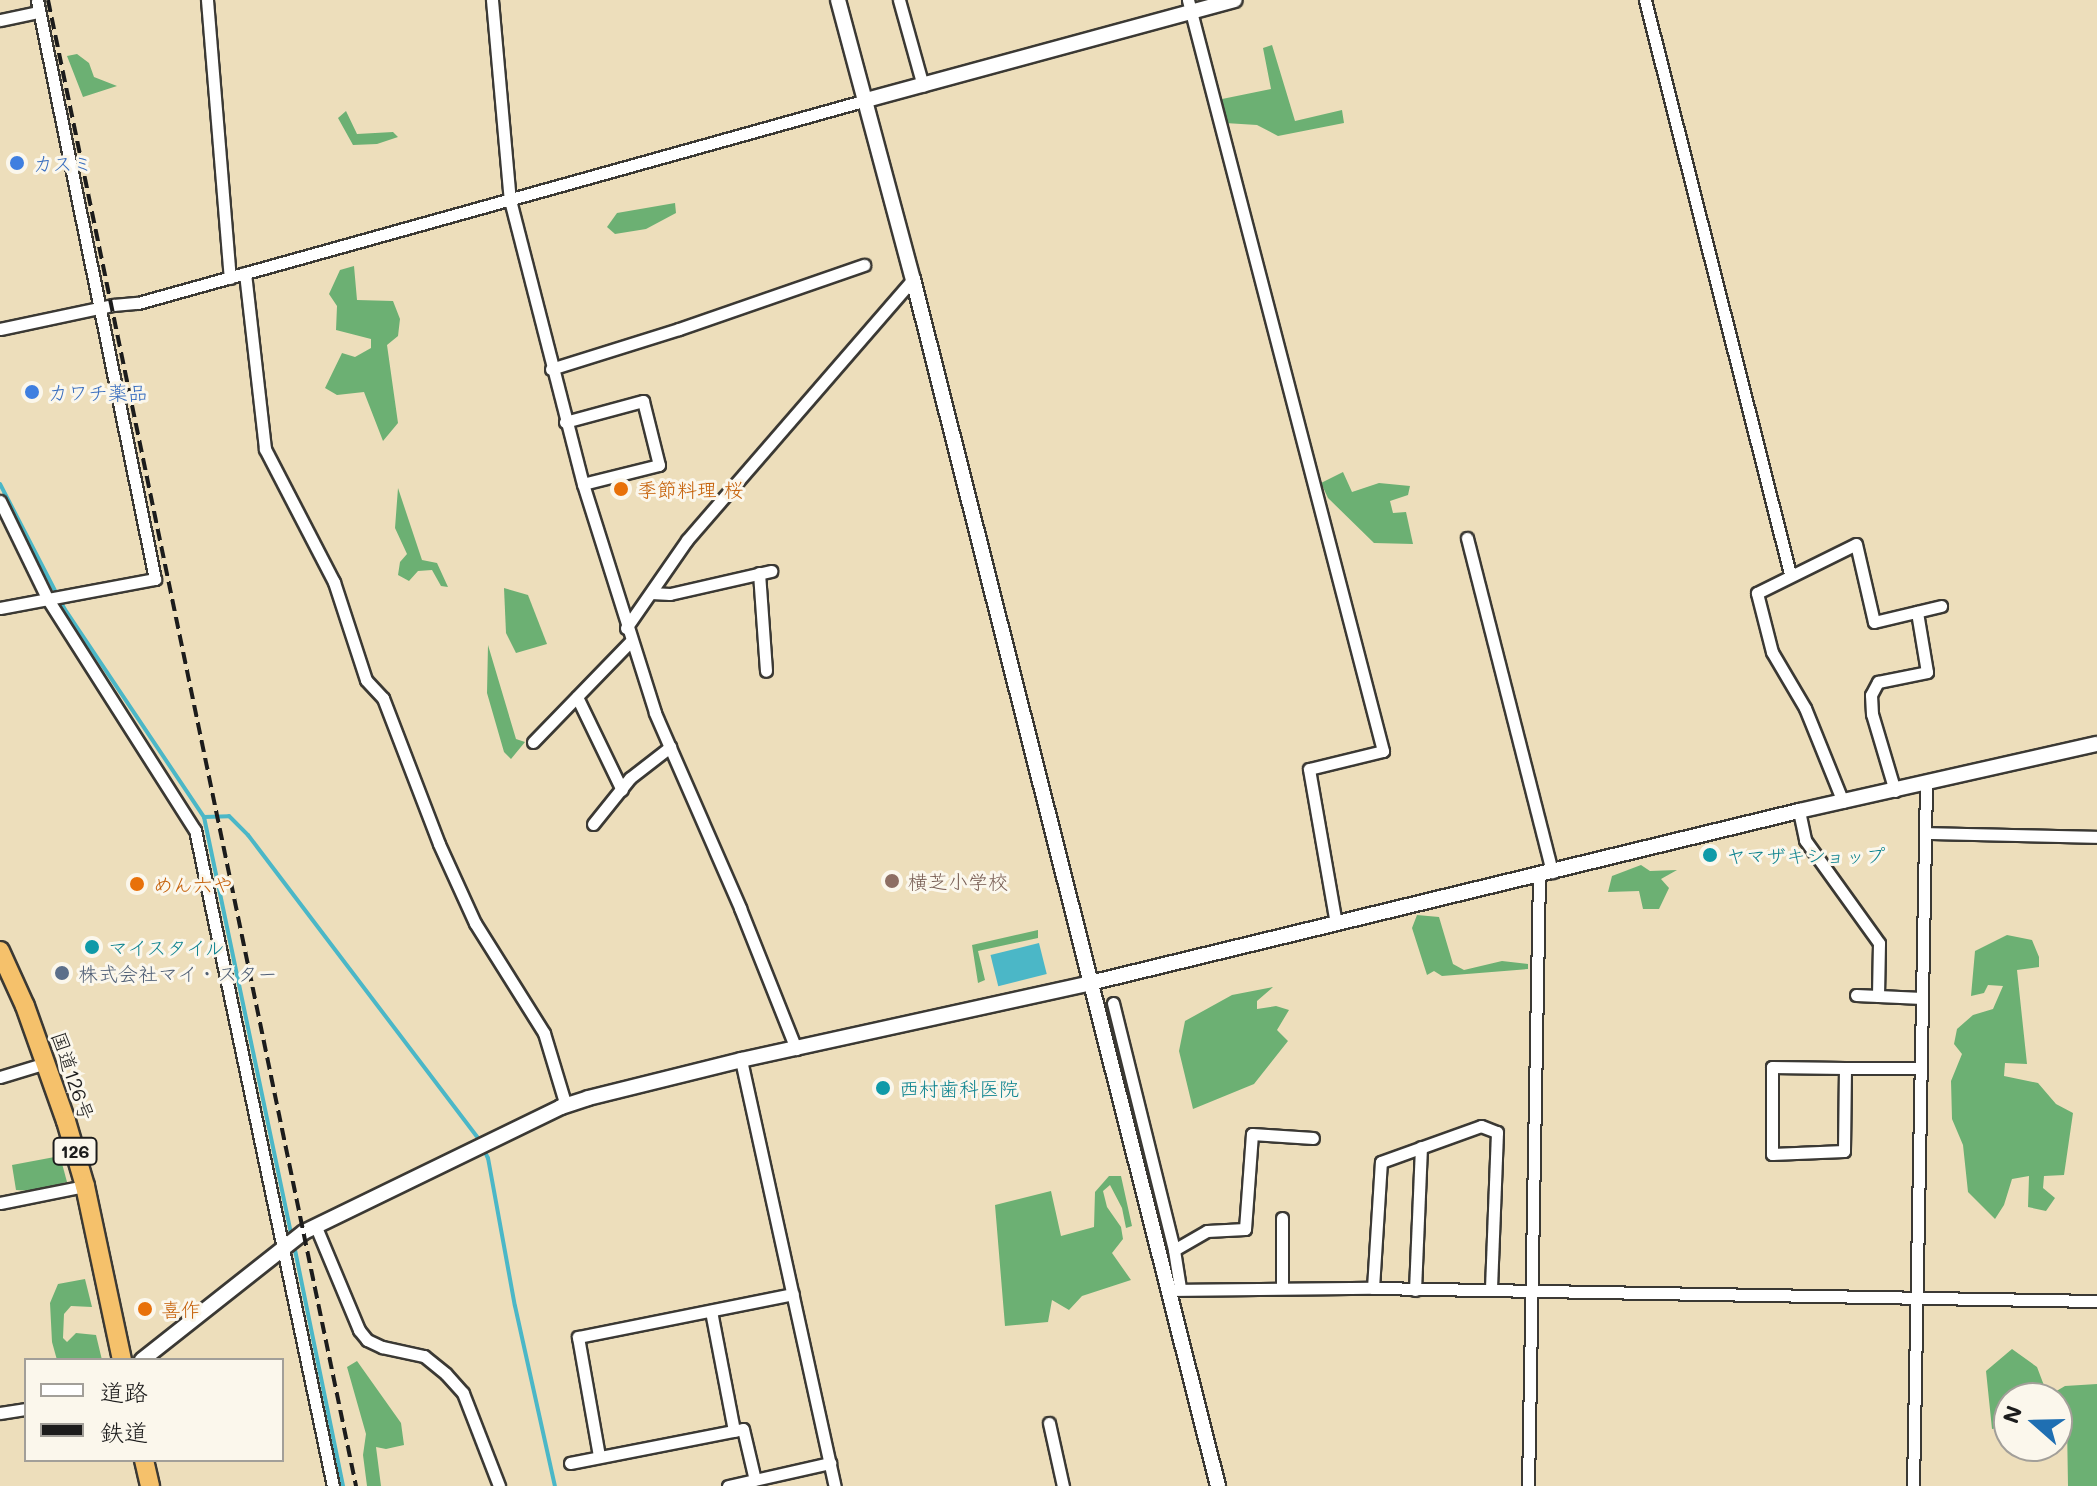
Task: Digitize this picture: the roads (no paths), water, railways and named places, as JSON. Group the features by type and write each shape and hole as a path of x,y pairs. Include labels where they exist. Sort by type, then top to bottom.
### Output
{"highway":[{"name":"国道126号","path":"0,951 46,1063 85,1186 122,1358"},
{"path":"144,1462 150,1486"}],"street":[{"path":"207,0 230,278"},
{"path":"492,0 510,200 565,422 626,628 670,747 796,1049"},
{"path":"838,0 913,279 1090,983 1174,1289 1218,1486"},
{"path":"899,0 923,86"},
{"path":"0,329 138,303 923,86 1189,6 1235,0"},
{"path":"1645,0 1790,574"},
{"path":"0,20 38,6 155,579 0,608"},
{"path":"1189,6 1383,751 1309,769 1336,924"},
{"path":"551,369 679,329 864,265"},
{"path":"245,273 265,449 334,582 366,680 383,698 439,844 475,923 544,1033 566,1106"},
{"path":"626,628 687,540 913,279"},
{"path":"565,422 643,401 659,465 583,484"},
{"path":"0,501 48,598 195,830 333,1486"},
{"path":"1467,538 1546,874 1529,1291 1528,1486"},
{"path":"1843,802 1805,708 1772,652 1757,593 1856,544 1874,622 1941,606"},
{"path":"651,593 670,594 765,572 766,671"},
{"path":"1895,791 1872,714 1871,695 1878,682 1927,672 1917,612"},
{"path":"533,742 631,641"},
{"path":"577,697 622,790"},
{"path":"144,1358 300,1234 566,1106 741,1060 1090,983 1799,811 1926,785 2097,744"},
{"path":"593,824 630,778 670,747"},
{"path":"1913,1486 1926,785"},
{"path":"1799,811 1805,840 1879,943 1878,996"},
{"path":"1926,833 2097,837"},
{"path":"1856,995 1922,998"},
{"path":"1113,1003 1174,1250 1174,1289"},
{"path":"741,1060 835,1486"},
{"path":"0,1077 46,1063"},
{"path":"1845,1068 1844,1151 1772,1154 1772,1067 1920,1068"},
{"path":"1373,1288 1381,1162 1481,1126 1497,1132 1491,1290"},
{"path":"1174,1250 1207,1231 1245,1229 1252,1134 1313,1138"},
{"path":"1415,1290 1421,1147"},
{"path":"0,1203 85,1186"},
{"path":"1282,1218 1282,1287"},
{"path":"316,1227 359,1330 367,1340 382,1347 424,1356 446,1374 463,1393 499,1486"},
{"path":"1174,1289 1373,1288 2097,1301"},
{"path":"599,1456 578,1337 793,1294"},
{"path":"711,1311 734,1431"},
{"path":"0,1413 24,1409"},
{"path":"1049,1423 1063,1486"},
{"path":"570,1463 743,1429 755,1480"},
{"path":"728,1486 830,1463"}],"water":[{"path":"1039,943 1047,974 998,986 990,955"}],"waterway":[{"path":"0,484 64,608 204,817 292,1237"},
{"path":"204,817 229,816 248,835 479,1139 488,1158 515,1306 555,1486"},
{"path":"294,1245 343,1486"}],"railway":[{"path":"48,0 356,1486"}],"place":[{"name":"カスミ","path":"17,163"},
{"name":"カワチ薬品","path":"32,392"},
{"name":"季節料理 桜","path":"621,489"},
{"name":"ヤマザキショップ","path":"1710,855"},
{"name":"横芝小学校","path":"892,881"},
{"name":"めん六や","path":"137,884"},
{"name":"マイスタイル","path":"92,947"},
{"name":"株式会社マイ・スター","path":"62,973"},
{"name":"西村歯科医院","path":"883,1088"},
{"name":"喜作","path":"145,1309"}]}
